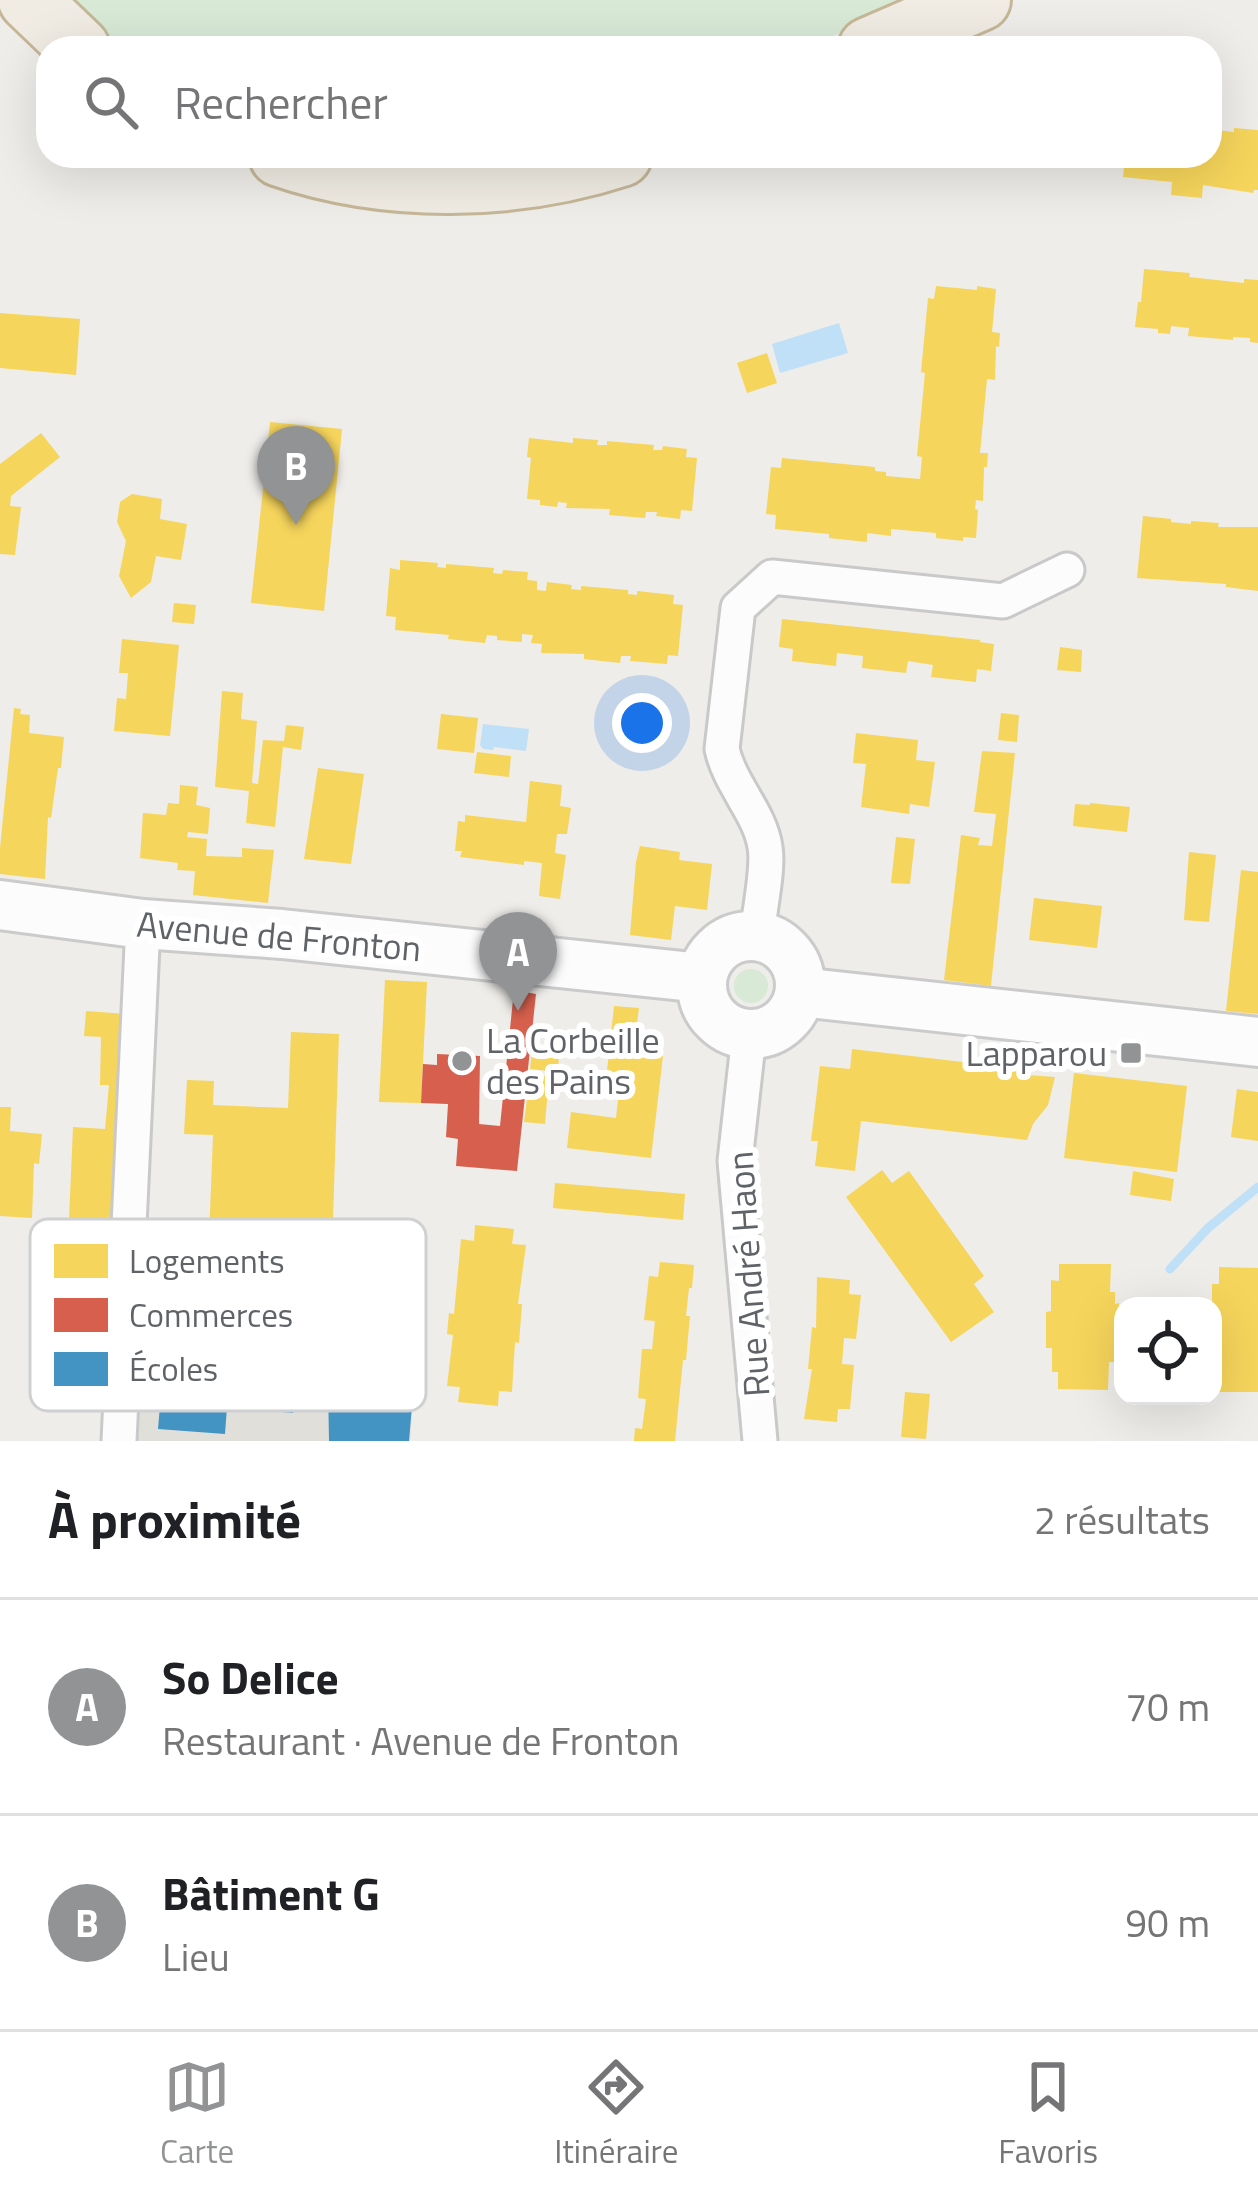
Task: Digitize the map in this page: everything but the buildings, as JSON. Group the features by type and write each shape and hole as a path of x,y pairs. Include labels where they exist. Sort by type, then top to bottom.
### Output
{"highway":[{"path":"29,0 66,36"},
{"path":"897,36 980,0"},
{"path":"327,168 428,183 512,180 567,168"}],"main road":[{"name":"Avenue de Fronton","path":"0,905 143,924 702,978"},
{"path":"758,936 776,942 791,955 800,973 800,992 789,1017 778,1027 749,1035 719,1023 708,1010 702,978 721,946 739,937 758,936"},
{"path":"800,992 1258,1042"}],"street":[{"path":"758,936 766,850 759,827 727,771 722,749 738,608 772,577 1003,601 1067,570"},
{"path":"129,1219 143,924"},
{"name":"Rue André Haon","path":"749,1035 735,1161 760,1441"},
{"path":"119,1441 120,1411"}],"shaded area":[{"path":"134,1411 412,1411 410,1441 132,1441"}],"green space":[{"path":"68,0 908,0 833,36 107,36"},
{"path":"751,969 763,974 768,986 763,998 751,1003 739,998 734,986 739,974"}],"water":[{"path":"839,323 848,353 780,373 772,344"},
{"path":"483,724 529,729 526,751 483,749"}],"waterway":[{"path":"1170,1269 1208,1228 1258,1187"}],"place":[{"name":"Bâtiment G","path":"296,525"},
{"name":"So Delice","path":"518,1011"},
{"name":"Lapparou","path":"1131,1053"},
{"name":"La Corbeille des Pains","path":"462,1061"}]}
